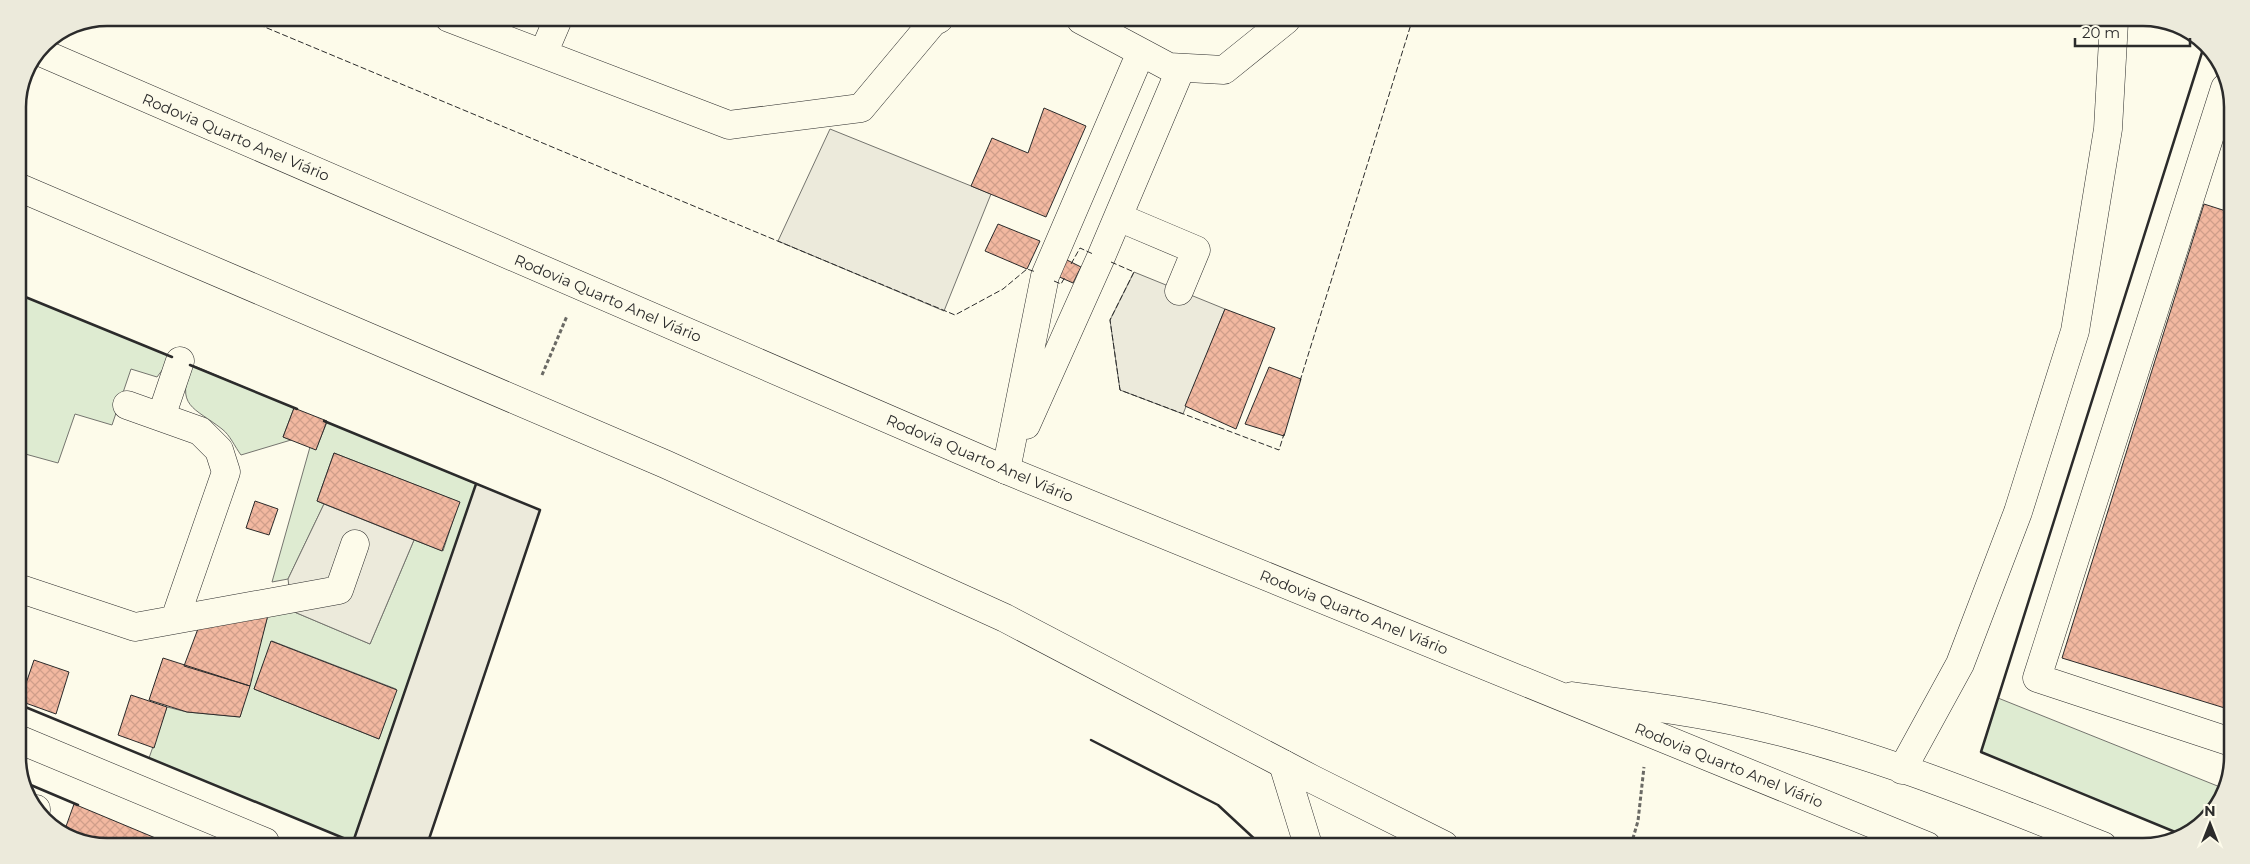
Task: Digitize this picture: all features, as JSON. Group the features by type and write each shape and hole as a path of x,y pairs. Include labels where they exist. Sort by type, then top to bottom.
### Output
{"main road":[{"path":"470,26 729,125 861,108 930,26"},
{"path":"543,54 555,26"},
{"path":"1093,26 1169,67 1224,70 1279,26"},
{"path":"1902,770 1960,664 2018,512 2075,331 2108,129 2114,26"},
{"path":"1006,470 1045,276 1141,52"},
{"name":"Rodovia Quarto Anel Viário","path":"46,55 1006,470 1907,838"},
{"path":"1006,470 1118,217 1181,68"},
{"path":"2223,95 2037,678 2224,740"},
{"path":"26,190 665,464 1004,618 1283,764 1430,838"},
{"path":"1118,217 1196,250 1179,291"},
{"path":"161,417 180,361"},
{"path":"127,405 200,431 219,450 226,472 175,619"},
{"path":"26,591 135,627 339,590 355,544"},
{"path":"1555,694 1646,706 1749,724 1846,750 1955,788 2083,838"},
{"path":"26,742 255,838"},
{"path":"1283,764 1306,838"}],"path":[{"path":"529,406 580,286"},
{"path":"1633,838 1638,821 1648,732"}],"green space":[{"path":"26,297 172,357 157,377 131,369 112,425 75,414 58,463 26,454"},
{"path":"192,365 294,408 283,437 291,440 241,455 225,432 190,404 186,390 187,379"},
{"path":"327,422 476,484 354,838 343,838 149,758 167,707 187,712 240,717 268,615 292,611 370,644 414,540 443,551 459,502 334,453 317,501 324,504 288,579 272,582 310,447 316,449","holes":["272,641 396,689 379,739 254,689"]},
{"path":"1998,698 2218,786 2212,799 2185,799 2185,825 2173,831 1981,752"}],"shaded area":[{"path":"830,129 991,194 944,311 778,241"},
{"path":"1134,272 1225,309 1183,414 1120,390 1110,320"},
{"path":"476,484 540,510 429,838 354,838"},
{"path":"324,504 414,540 370,644 292,611 288,579"}],"building":[{"path":"1044,108 1086,126 1046,217 971,186 992,138 1028,153"},
{"path":"2204,204 2224,210 2224,708 2062,658"},
{"path":"998,224 1040,241 1027,269 985,251"},
{"path":"1063,258 1081,267 1073,283 1055,275"},
{"path":"1225,309 1275,328 1236,429 1185,406"},
{"path":"1269,367 1301,379 1284,436 1245,424"},
{"path":"294,408 327,421 316,450 283,437"},
{"path":"334,453 460,502 442,551 317,501"},
{"path":"255,501 278,509 269,535 246,528"},
{"path":"268,615 250,686 184,666 199,626"},
{"path":"271,641 397,690 379,739 254,689"},
{"path":"163,658 250,686 240,717 187,712 149,700"},
{"path":"34,660 69,672 56,714 26,703 26,683"},
{"path":"131,695 167,707 154,748 118,735"},
{"path":"74,804 155,838 107,838 92,836 66,826"}],"fence":[{"path":"262,26 955,315 1003,289 1027,269 1036,272"},
{"path":"1300,381 1410,26"},
{"path":"1071,264 1080,248 1093,254"},
{"path":"1111,262 1134,272 1110,320 1120,390 1279,450 1284,434"},
{"path":"1054,281 1061,284 1065,277"}],"wall":[{"path":"2173,831 1981,752 2202,52"},
{"path":"26,297 172,357"},
{"path":"190,365 297,409"},
{"path":"324,421 540,510 429,838"},
{"path":"354,838 476,484"},
{"path":"26,707 343,838"},
{"path":"1091,740 1218,805 1254,838"},
{"path":"32,786 78,805"}]}
